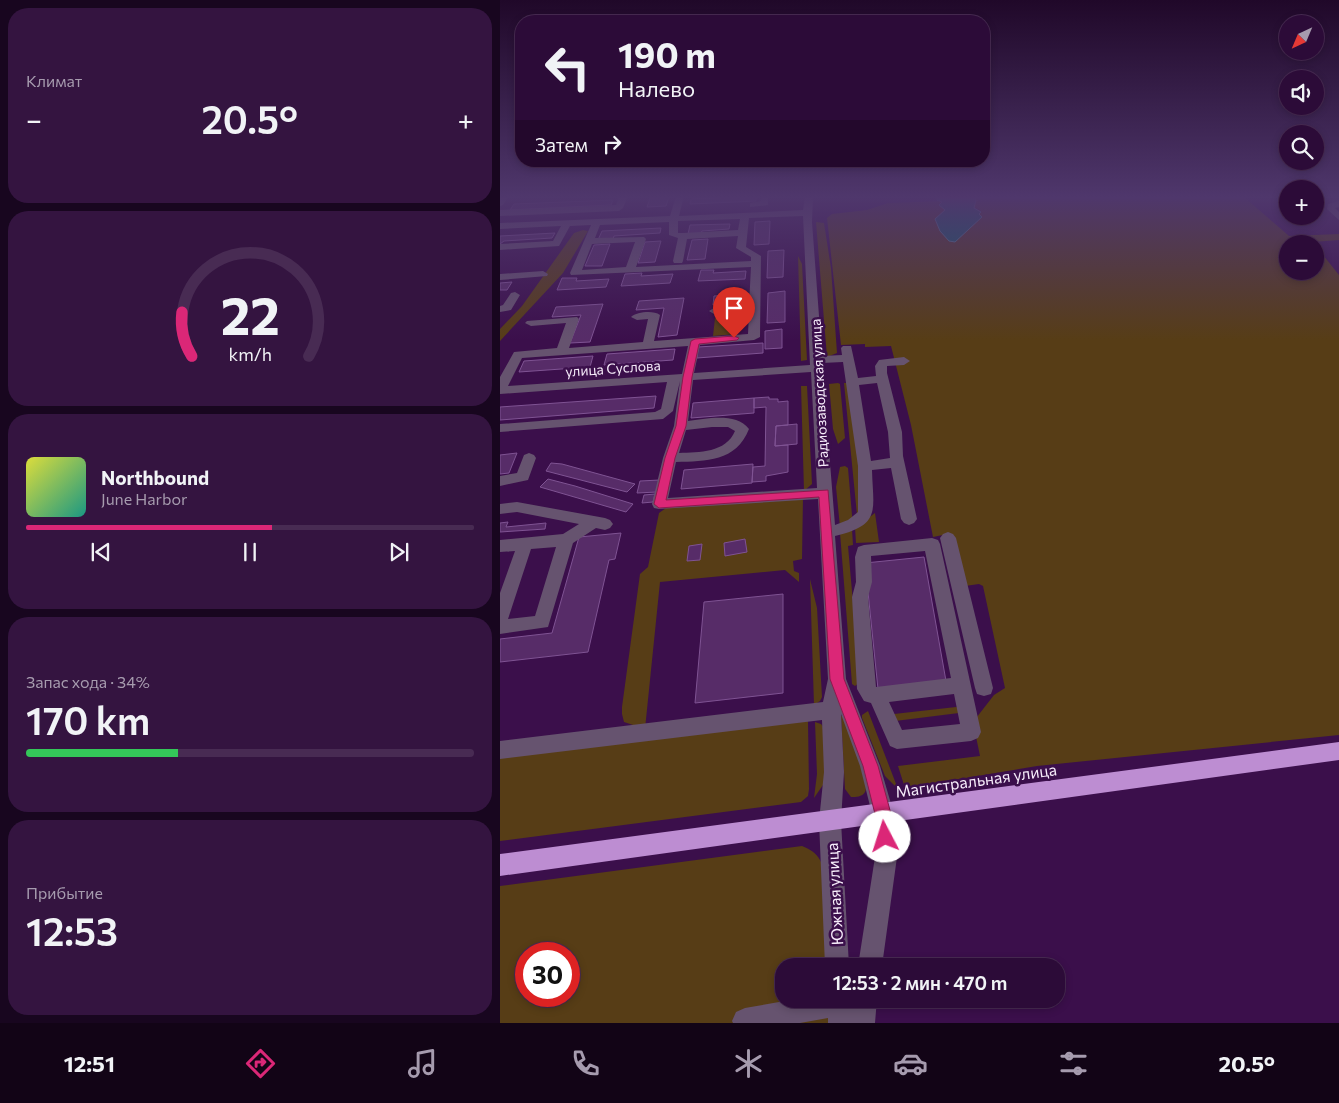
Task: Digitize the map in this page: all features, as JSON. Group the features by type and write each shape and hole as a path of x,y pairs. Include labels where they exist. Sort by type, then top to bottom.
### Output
{"highway":[{"name":"Магистральная улица","path":"500,865 1339,751"}],"street":[{"path":"500,247 556,244"},
{"path":"588,244 575,274 756,264"},
{"path":"630,271 639,244"},
{"path":"678,262 682,244"},
{"path":"500,390 518,355 754,337 756,256 741,248 742,244"},
{"name":"Радиозаводская улица","path":"809,244 839,707 830,821"},
{"path":"500,277 543,274"},
{"path":"500,295 515,295 507,308 500,309"},
{"path":"714,311 754,308"},
{"path":"637,317 654,315 648,344"},
{"path":"531,323 573,319 562,351"},
{"path":"500,428 658,416 666,411 695,341"},
{"name":"улица Суслова","path":"500,390 681,378 817,364 848,353 852,382"},
{"path":"904,361 884,363 881,366 881,373 895,432 908,519"},
{"path":"681,378 681,426 670,458 659,504 824,493"},
{"path":"827,532 840,531 855,524 866,514 865,466 852,382 883,379"},
{"path":"670,458 714,454 726,450 734,444 742,429 735,424 724,423 681,426"},
{"path":"500,481 522,477 529,458"},
{"path":"865,466 898,462"},
{"path":"500,509 517,507 600,523 566,540 500,546"},
{"path":"948,538 984,688"},
{"path":"500,627 542,622 566,540"},
{"path":"500,617 525,544"},
{"path":"932,544 942,590 971,732 897,740 874,695 866,689 860,596 864,582 862,557 864,551 932,544"},
{"path":"942,590 960,588"},
{"path":"500,750 839,707 874,695 961,685"},
{"path":"839,707 870,766 883,814 886,857 871,958"},
{"name":"Южная улица","path":"830,821 837,958"},
{"path":"745,1021 840,1008"},
{"path":"862,1023 864,1008"}],"shaded area":[{"path":"566,244 580,244 563,273 500,341 500,329 522,306"},
{"path":"818,244 827,244 831,268 837,353 827,357"},
{"path":"830,244 1279,244 1279,280 1324,280 1324,256 1339,275 1339,735 1037,766 905,788 898,766 980,756 973,722 994,695 1005,688 983,586 979,584 965,586 948,534 933,537 911,425 891,346 865,347 865,344 841,345"},
{"path":"798,256 802,264 807,360 801,361"},
{"path":"738,317 737,334 713,336 715,318"},
{"path":"844,383 848,383 865,507 857,515"},
{"path":"829,384 840,384 845,438 838,444 833,429"},
{"path":"801,386 807,386 812,484 804,491"},
{"path":"845,466 848,468 852,520 840,527 836,487 840,467"},
{"path":"803,497 802,559 793,561 794,571 799,573 799,582 785,570 660,582 645,729 624,722 622,707 640,574 648,567 659,513 666,508"},
{"path":"875,513 879,542 856,543 855,528"},
{"path":"852,529 853,545 848,546 860,682 855,686 852,684 840,533"},
{"path":"810,579 817,608 822,697 814,705"},
{"path":"959,708 959,713 895,721 894,714"},
{"path":"868,711 898,789 885,776 862,718 862,715"},
{"path":"841,716 843,716 854,743 865,777 865,792 859,796 851,797 845,789"},
{"path":"808,721 809,789 808,796 801,802 500,841 500,758"},
{"path":"815,722 821,724 824,728 825,782 814,798 817,774"},
{"path":"802,846 817,855 820,860 828,895 832,958 775,958 775,1008 835,1008 836,1023 500,1023 500,886"}],"building":[{"path":"610,244 602,266 585,266 594,245"},
{"path":"644,244 660,244 655,262 638,263"},
{"path":"691,244 707,244 705,259 687,260"},
{"path":"784,250 783,277 767,278 768,251"},
{"path":"701,270 714,270 713,273 746,271 745,279 698,281"},
{"path":"642,273 641,276 673,274 670,283 621,286 625,274"},
{"path":"562,278 577,278 576,281 609,279 606,287 557,290"},
{"path":"512,282 507,290 500,290 500,283"},
{"path":"785,291 785,322 767,323 768,293"},
{"path":"744,294 744,303 713,305 714,296"},
{"path":"684,298 677,335 658,337 664,308 636,310 639,301"},
{"path":"603,304 590,342 570,343 581,315 552,317 556,307"},
{"path":"782,329 782,348 765,349 765,331"},
{"path":"763,343 763,353 697,358 698,347"},
{"path":"675,349 673,360 604,365 607,354"},
{"path":"593,356 590,367 519,372 524,361"},
{"path":"656,396 654,408 500,420 500,407"},
{"path":"769,397 769,399 778,399 778,402 788,401 788,425 776,426 775,446 788,445 788,472 766,476 766,481 752,482 753,467 765,466 766,407 754,408 754,398"},
{"path":"754,398 754,413 691,418 693,403"},
{"path":"797,424 797,444 775,446 776,426"},
{"path":"517,453 509,473 500,474 500,455"},
{"path":"551,463 562,464 635,484 627,492 546,471"},
{"path":"753,464 752,483 681,489 684,470"},
{"path":"548,479 633,504 626,512 540,487"},
{"path":"660,480 657,492 637,493 640,481"},
{"path":"655,494 653,502 642,503 644,495"},
{"path":"508,522 506,527 546,523 545,529 500,532 500,523"},
{"path":"621,533 615,559 609,560 588,652 500,662 500,639 552,633 579,537"},
{"path":"745,539 747,552 725,556 724,543"},
{"path":"702,544 700,560 687,561 689,546"},
{"path":"924,557 946,681 878,689 865,563"},
{"path":"783,594 783,693 695,703 704,602"}],"route":[{"path":"734,338 695,341 687,377 681,426 670,458 659,504 824,493 837,679 870,766 883,814 885,837"}]}
